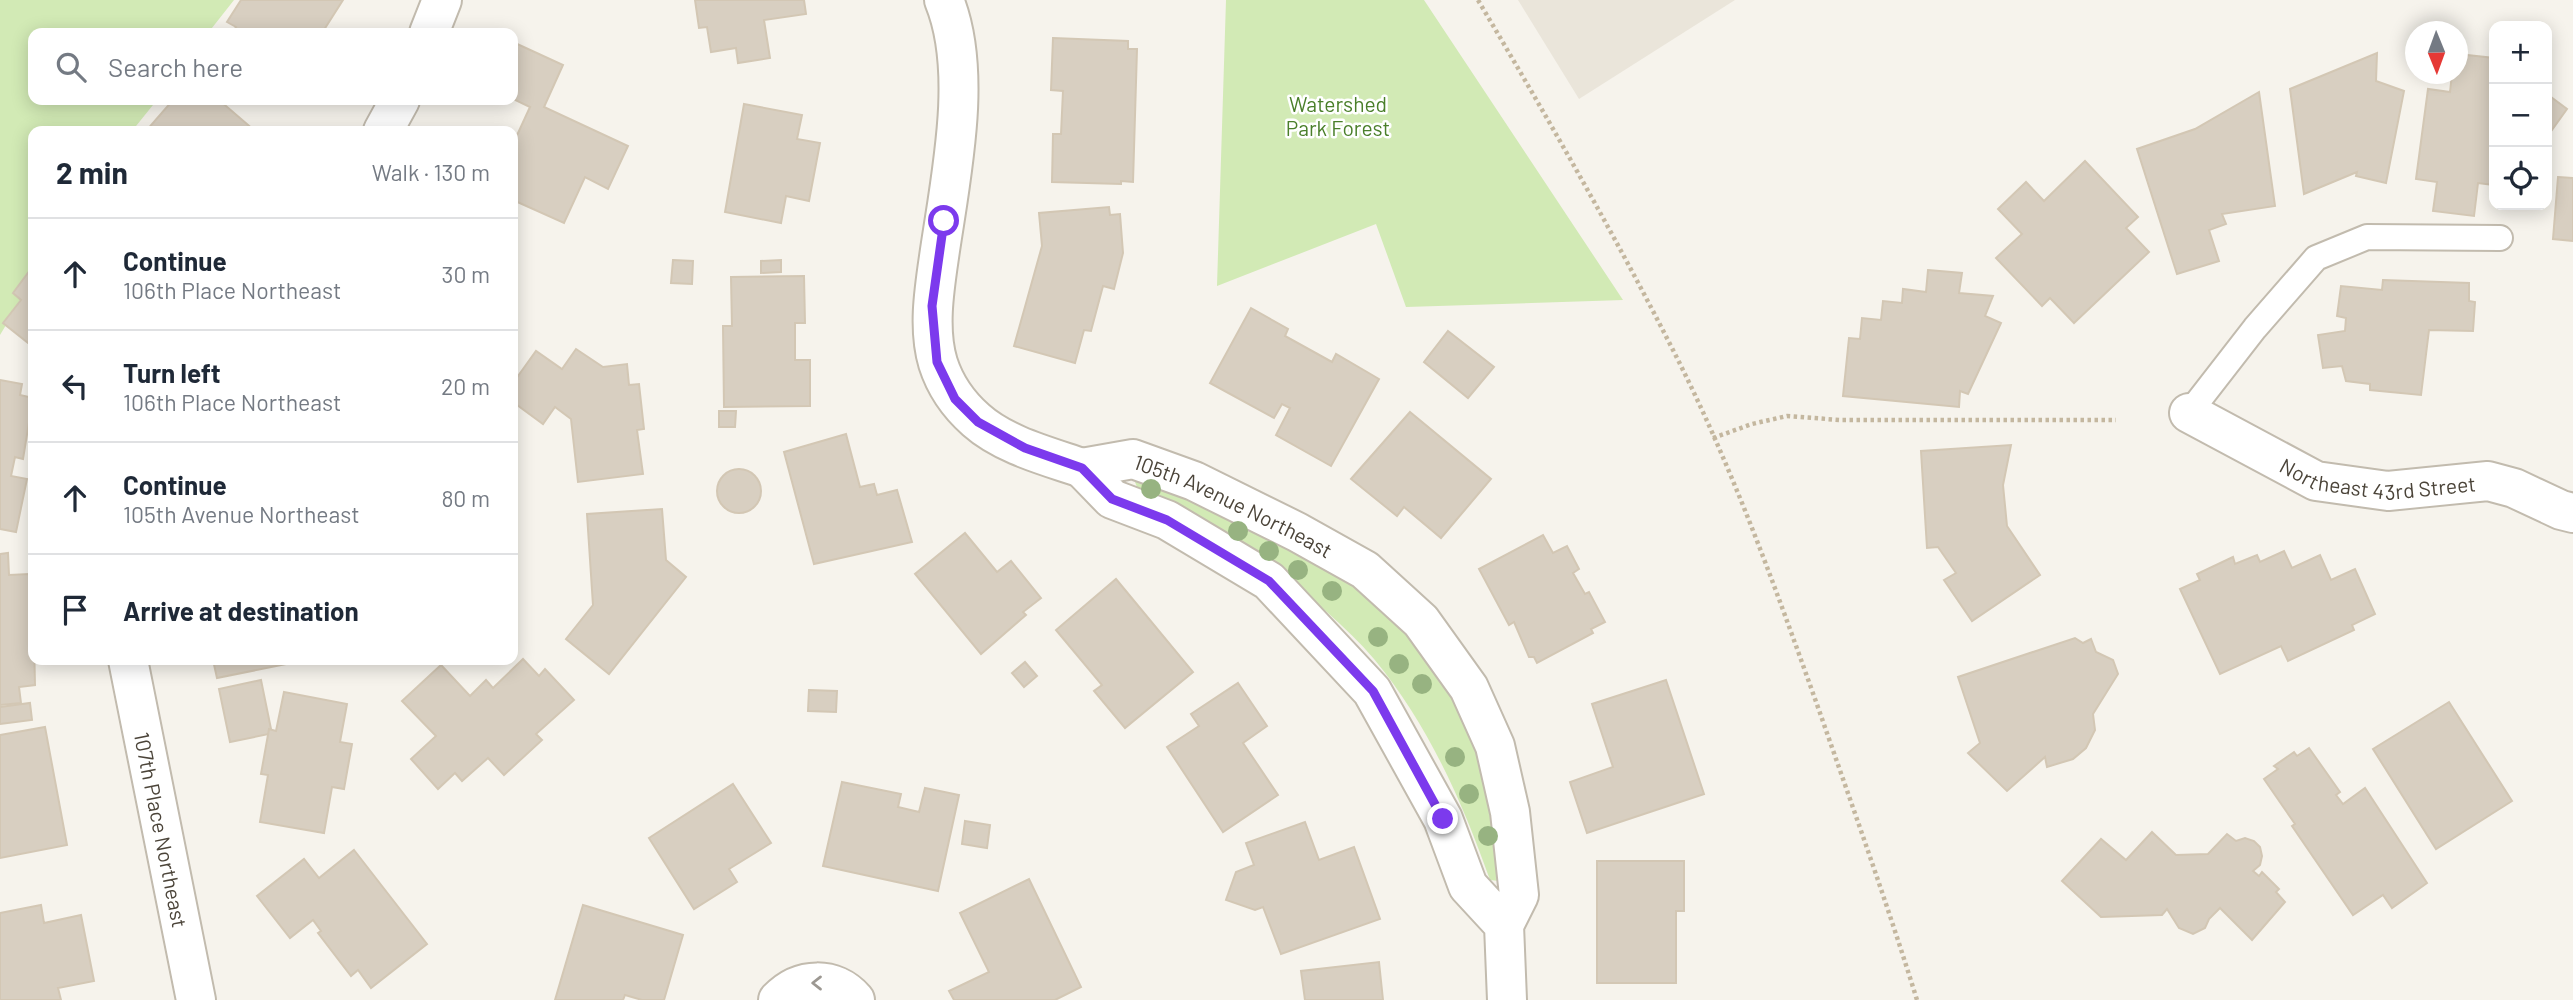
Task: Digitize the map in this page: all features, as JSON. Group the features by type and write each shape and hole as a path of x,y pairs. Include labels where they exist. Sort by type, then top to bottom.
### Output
{"street":[{"path":"431,28 442,0"},
{"path":"944,0 954,24 959,117 932,306 937,362 955,399 978,422 1025,448 1082,468"},
{"path":"386,126 397,105"},
{"name":"Northeast 43rd Street","path":"2189,413 2316,481 2388,491 2488,481 2514,488 2573,513"},
{"name":"105th Avenue Northeast","path":"1082,468 1133,459 1194,481 1365,570 1421,621 1469,688 1495,746 1510,812 1519,895 1504,925 1507,1000"},
{"name":"105th Avenue Northeast","path":"1082,468 1112,499 1167,520 1269,581 1373,691 1443,819 1468,886 1504,925"},
{"name":"107th Place Northeast","path":"129,665 196,1000"},
{"path":"778,1000 795,987 819,982 837,986 855,1000"}],"lane":[{"path":"2189,413 2255,328 2316,258 2367,237 2500,238"}],"path":[{"path":"1478,0 1586,184 1676,357 1713,438 1768,565 1890,914 1917,1000"},
{"path":"1713,438 1752,424 1787,416 1840,420 2116,419"}],"shaded area":[{"path":"1518,0 1735,0 1579,99"}],"green space":[{"path":"0,0 234,0 212,28 28,28 28,105 153,105 136,126 28,126 28,288 0,335"},
{"name":"Watershed Park Forest","path":"1226,0 1424,0 1623,300 1406,307 1376,224 1217,286"},
{"path":"1142,479 1206,504 1265,532 1320,563 1369,599 1412,641 1447,691 1475,749 1494,818 1499,881 1490,880 1468,821 1427,737 1374,659 1294,585 1199,522 1137,487 1135,482"}],"building":[{"path":"241,0 343,0 325,28 235,28 227,22"},
{"path":"695,0 804,0 806,14 764,20 770,58 738,63 736,48 711,52 707,27 699,28"},
{"path":"1053,38 1128,41 1128,49 1137,49 1133,182 1052,182 1053,134 1061,134 1063,91 1051,90"},
{"path":"518,44 563,65 544,107 628,146 608,189 585,177 564,223 518,202 518,133 530,107 518,101"},
{"path":"2377,53 2376,81 2404,91 2386,183 2356,176 2357,172 2304,194 2290,89"},
{"path":"2468,55 2489,57 2489,184 2478,183 2474,216 2433,211 2437,182 2416,179 2428,89 2450,92 2451,84 2468,84"},
{"path":"2259,92 2275,206 2222,214 2226,224 2209,230 2219,261 2177,274 2137,149 2195,129"},
{"path":"2552,98 2567,109 2552,130"},
{"path":"744,104 802,115 797,139 820,143 809,201 786,196 781,223 725,212"},
{"path":"169,105 225,105 249,126 150,126"},
{"path":"2085,161 2138,217 2126,228 2149,252 2074,323 2050,298 2042,306 1996,258 2022,234 1998,209 2026,182 2044,201"},
{"path":"2558,177 2573,178 2573,241 2553,239"},
{"path":"1109,207 1110,215 1120,214 1123,253 1114,289 1103,286 1091,331 1084,330 1075,363 1014,346 1042,246 1039,213"},
{"path":"673,260 693,261 692,284 671,283"},
{"path":"781,260 781,272 761,273 761,261"},
{"path":"1928,270 1962,273 1959,293 1993,296 1985,316 2001,323 1968,394 1960,391 1959,407 1843,396 1849,338 1860,339 1862,318 1881,320 1883,301 1902,303 1903,289 1926,292"},
{"path":"28,273 28,343 3,323 21,300 13,293"},
{"path":"804,276 805,323 795,323 795,360 810,360 810,406 724,407 723,326 732,326 731,277"},
{"path":"2383,280 2469,283 2469,301 2475,302 2473,331 2429,330 2421,395 2370,390 2370,384 2346,381 2342,366 2323,368 2318,335 2345,331 2346,318 2337,316 2341,286 2382,290"},
{"path":"1251,308 1288,329 1285,336 1332,362 1336,354 1379,379 1331,466 1276,435 1290,408 1282,404 1274,418 1210,383"},
{"path":"1448,331 1494,367 1468,398 1424,362"},
{"path":"576,349 603,367 627,364 629,385 639,384 644,429 637,430 643,474 578,482 571,419 555,407 543,424 518,406 518,376 536,351 562,369"},
{"path":"0,380 22,384 20,395 28,397 28,428 23,459 15,457 11,476 27,479 16,532 0,529"},
{"path":"719,411 736,411 735,427 719,427"},
{"path":"1410,412 1491,479 1441,538 1404,507 1397,516 1351,479"},
{"path":"846,434 860,487 874,484 877,495 897,490 912,542 814,564 784,452"},
{"path":"2011,445 2003,485 2007,526 2040,575 1972,621 1944,580 1956,573 1938,547 1927,548 1921,451"},
{"path":"739,469 754,476 761,491 754,506 739,513 724,506 717,491 724,476"},
{"path":"662,509 666,560 686,577 609,674 566,639 593,605 587,514"},
{"path":"965,533 997,572 1011,561 1041,598 1023,612 1026,615 981,654 915,574"},
{"path":"1543,535 1553,553 1567,546 1579,569 1573,573 1585,594 1589,592 1605,622 1591,629 1593,633 1537,663 1534,657 1529,657 1514,622 1509,625 1479,569"},
{"path":"2284,551 2292,568 2320,555 2331,580 2355,569 2375,614 2352,625 2354,630 2288,661 2281,646 2220,674 2180,589 2200,580 2197,574 2233,557 2235,564 2257,555 2260,562"},
{"path":"8,553 9,575 28,574 28,665 35,665 35,685 19,687 21,703 0,705 0,554"},
{"path":"1116,579 1193,672 1125,728 1094,691 1102,685 1056,630"},
{"path":"2075,638 2083,643 2091,639 2096,652 2113,660 2118,674 2093,714 2095,730 2086,748 2073,759 2047,767 2045,757 2007,791 1968,753 1980,743 1958,677"},
{"path":"523,659 539,676 545,669 574,700 536,734 542,740 504,775 488,758 462,781 455,773 438,789 411,759 436,736 402,701 441,665 470,696 486,680 493,688"},
{"path":"1025,662 1037,676 1024,687 1012,673"},
{"path":"214,665 281,665 217,678"},
{"path":"261,680 271,729 269,734 230,742 219,689"},
{"path":"1666,680 1704,794 1587,833 1570,782 1613,767 1592,704"},
{"path":"1238,683 1267,726 1243,743 1278,795 1223,832 1167,747 1199,726 1191,714"},
{"path":"809,690 837,691 836,712 808,711"},
{"path":"284,692 347,704 340,742 352,744 344,789 332,787 324,833 260,822 268,775 261,774 269,729 276,731"},
{"path":"2449,702 2512,801 2436,849 2373,749"},
{"path":"30,703 32,720 0,724 0,707"},
{"path":"45,727 67,845 0,858 0,735"},
{"path":"2309,748 2340,792 2336,795 2343,804 2365,788 2427,883 2392,908 2383,895 2353,915 2292,826 2295,824 2264,779 2278,769 2274,766 2294,752 2297,756"},
{"path":"842,782 901,794 898,807 919,812 925,788 959,795 938,891 823,866"},
{"path":"733,784 771,843 729,869 737,882 694,909 649,838"},
{"path":"965,821 990,825 987,848 962,844"},
{"path":"1305,822 1319,860 1354,847 1380,919 1281,954 1263,907 1255,910 1226,900 1236,872 1254,865 1246,843"},
{"path":"2152,832 2176,855 2208,854 2227,834 2236,841 2245,838 2254,841 2260,847 2262,856 2260,865 2253,871 2259,876 2262,872 2279,889 2276,892 2285,902 2252,940 2220,908 2209,919 2205,928 2193,934 2179,928 2167,909 2162,915 2101,917 2062,881 2101,839 2126,860"},
{"path":"354,850 427,944 371,988 358,970 351,976 318,933 321,931 313,920 290,938 257,896 304,859 319,878"},
{"path":"1597,861 1684,861 1684,911 1676,911 1676,983 1597,983"},
{"path":"1029,879 1081,987 1055,1000 954,1000 949,991 989,972 960,913"},
{"path":"41,905 44,923 81,915 94,981 58,988 61,1000 0,1000 0,913"},
{"path":"583,905 683,935 664,1000 642,1000 625,995 623,1000 555,1000"},
{"path":"1379,962 1383,1000 1305,1000 1301,971"}],"route":[{"path":"944,221 932,306 937,362 955,399 978,422 1025,448 1082,468 1112,499 1167,520 1269,581 1373,691 1443,819"}]}
